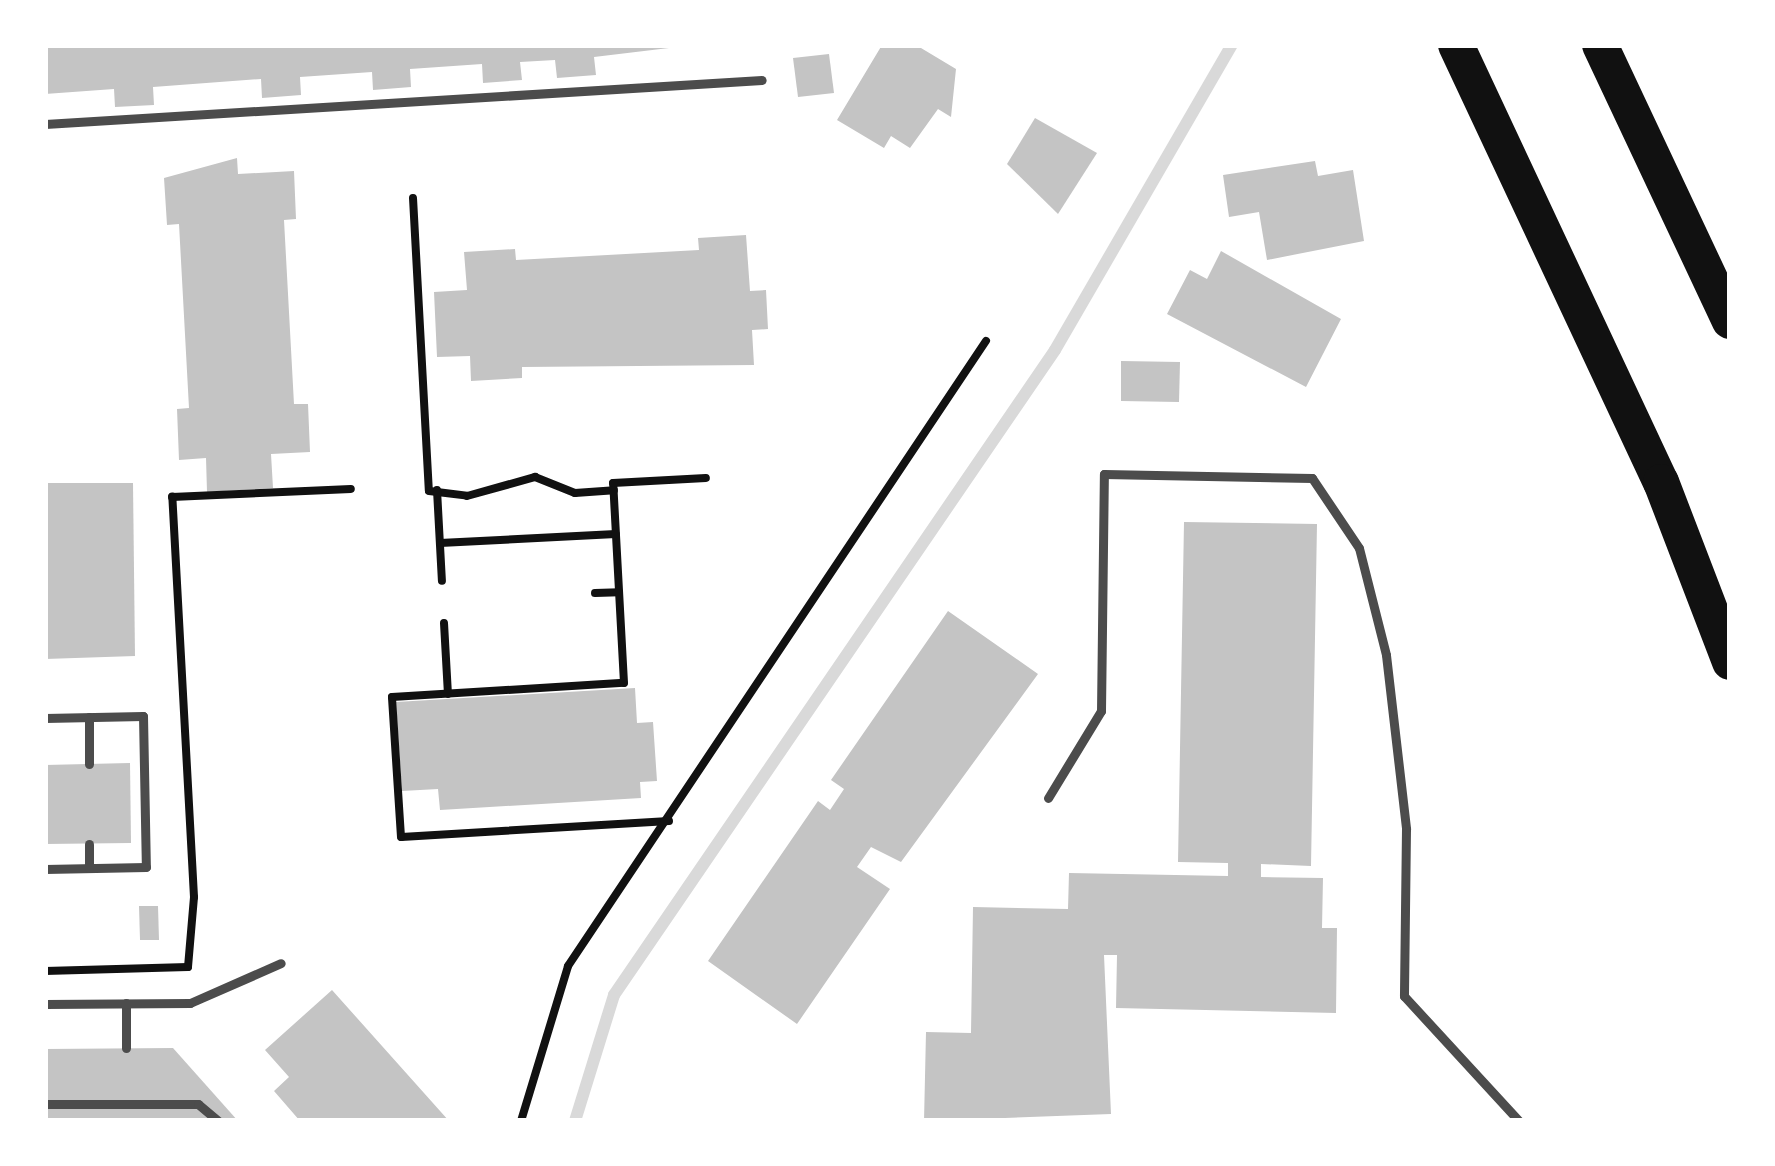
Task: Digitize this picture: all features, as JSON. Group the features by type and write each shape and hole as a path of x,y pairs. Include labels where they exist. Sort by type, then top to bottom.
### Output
{"highway":[{"path":"1456,45 1661,482 1730,662"},
{"path":"1600,45 1730,321"}],"lane":[{"path":"45,124 762,80"},
{"path":"1048,798 1101,711 1104,474 1312,478 1358,548 1386,655 1406,829 1404,996 1519,1121"},
{"path":"45,718 142,716 146,867 45,869"},
{"path":"88,717 89,764"},
{"path":"88,844 89,868"},
{"path":"45,1004 190,1003 281,963"},
{"path":"126,1004 126,1048"},
{"path":"47,1121 46,1104 198,1104 218,1121"}],"path":[{"path":"413,198 442,581"},
{"path":"521,1121 556,989 986,341"},
{"path":"437,490 467,496 535,477 575,493 706,478"},
{"path":"45,971 188,967 194,897 172,497 351,489"},
{"path":"614,490 624,683 392,697 401,837 668,821"},
{"path":"440,543 616,534"},
{"path":"595,593 620,592"},
{"path":"444,623 448,694"}],"building":[{"path":"45,45 694,45 594,57 596,75 557,78 555,60 520,62 522,80 483,83 482,64 410,69 411,87 373,90 372,72 300,77 301,95 262,98 261,79 153,87 154,105 115,107 114,89 45,94"},
{"path":"882,45 916,45 956,69 951,117 938,109 910,148 891,136 884,148 837,120"},
{"path":"829,54 834,93 798,97 793,58"},
{"path":"1035,118 1097,153 1058,214 1007,164"},
{"path":"237,158 238,174 294,171 296,219 284,220 294,404 308,404 310,452 271,454 273,488 207,492 206,458 179,460 177,409 189,408 179,224 167,225 164,178"},
{"path":"1315,161 1318,176 1353,170 1364,241 1267,260 1259,212 1229,217 1223,175"},
{"path":"746,235 750,291 766,290 768,329 752,330 754,365 522,367 522,378 471,381 470,356 437,357 434,292 467,290 464,252 515,249 516,260 699,250 698,238"},
{"path":"1221,251 1341,319 1306,387 1167,314 1190,270 1207,279"},
{"path":"1121,361 1180,362 1179,402 1121,401"},
{"path":"45,483 133,483 135,656 45,659"},
{"path":"1184,522 1317,524 1311,866 1261,864 1261,877 1323,878 1322,928 1337,928 1336,1013 1116,1008 1117,955 1104,955 1111,1114 924,1121 926,1032 971,1033 973,907 1068,909 1069,873 1228,876 1228,863 1178,862"},
{"path":"948,611 1038,674 901,862 871,847 857,867 890,889 797,1024 708,961 818,801 830,810 844,789 831,780"},
{"path":"635,688 637,723 653,722 657,781 640,782 641,798 440,810 438,789 402,791 396,702"},
{"path":"130,763 131,843 45,844 45,765"},
{"path":"139,906 158,906 159,940 140,940"},
{"path":"332,990 449,1121 300,1121 274,1091 289,1077 265,1050"},
{"path":"173,1048 238,1121 45,1121 45,1049"}],"waterway":[{"path":"575,1121 614,995 1055,350 1232,45"}]}
